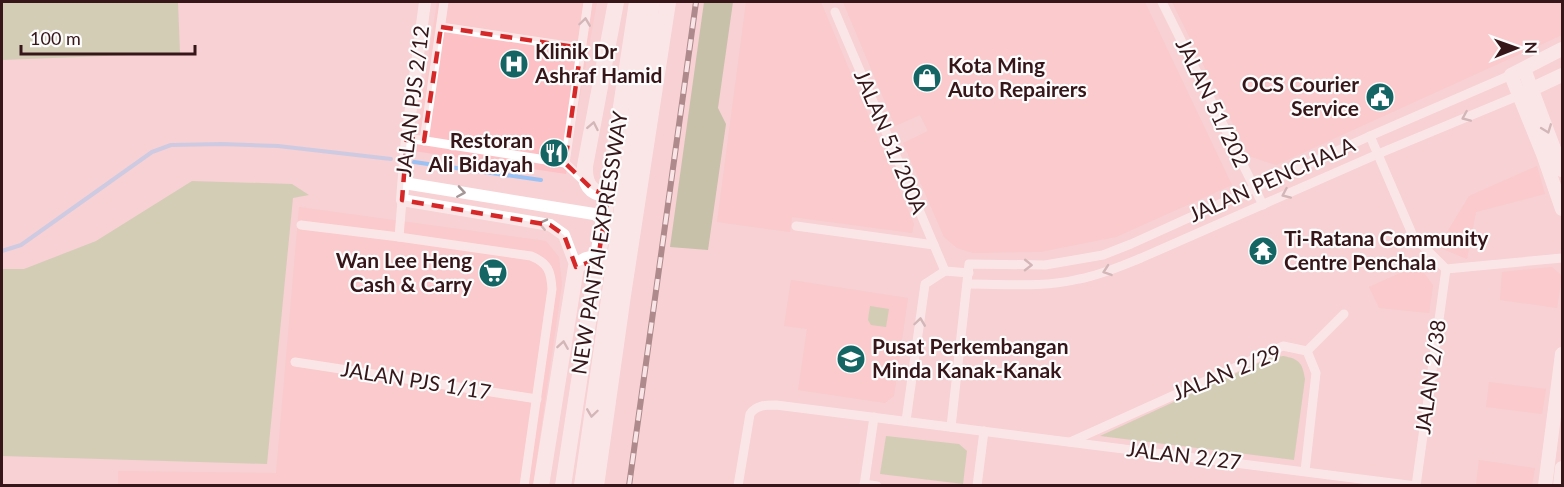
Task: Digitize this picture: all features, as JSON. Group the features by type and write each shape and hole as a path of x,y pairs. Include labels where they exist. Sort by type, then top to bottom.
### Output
{"highway":[{"path":"616,2 585,166 586,183 599,193 618,195 627,192 635,184 643,168"},
{"name":"NEW PANTAI EXPRESSWAY","path":"563,486 638,2"},
{"name":"NEW PANTAI EXPRESSWAY","path":"582,486 652,2"},
{"path":"596,486 668,2"},
{"path":"541,486 576,267 582,261 590,258 606,261 617,276 623,295"}],"main road":[{"name":"JALAN PENCHALA","path":"1518,72 1563,49"},
{"path":"1518,72 1563,170"},
{"name":"JALAN PENCHALA","path":"1526,92 1563,75"},
{"path":"1526,92 1543,154 1563,209"},
{"path":"1545,486 1563,354"},
{"path":"1560,486 1563,468"}],"street":[{"name":"JALAN PJS 2/12","path":"402,200 407,138 425,2"},
{"path":"424,141 444,2"},
{"path":"565,163 588,2"},
{"name":"JALAN 51/202","path":"1162,2 1263,205"},
{"name":"JALAN 51/200A","path":"835,12 945,271"},
{"path":"441,27 581,48"},
{"name":"JALAN PENCHALA","path":"945,271 1045,265 1103,255 1518,72"},
{"name":"JALAN PENCHALA","path":"968,284 1045,285 1079,280 1108,271 1526,92"},
{"path":"1370,136 1413,236 1446,269 1563,258"},
{"path":"407,138 565,163 586,183"},
{"path":"404,183 594,214 612,225 619,235 623,264 623,295"},
{"path":"399,237 402,200 550,225 564,235 576,267"},
{"path":"301,225 531,256 541,260 548,267 552,290 524,486"},
{"path":"796,225 934,244"},
{"path":"951,427 969,268"},
{"name":"JALAN 2/38","path":"1416,486 1446,269"},
{"path":"906,421 925,284 945,271"},
{"path":"1307,351 1344,314"},
{"name":"JALAN 2/29","path":"1070,442 1283,346 1307,351 1316,373 1305,471"},
{"name":"JALAN PJS 1/17","path":"295,362 537,399"},
{"name":"JALAN 2/27","path":"738,486 750,414 752,410 762,406 776,405 1416,486"},
{"path":"874,417 864,485 877,486"},
{"path":"977,486 984,431"}],"highlighted area":[{"path":"441,27 581,48 565,163 593,190 608,195 598,259 576,267 564,235 550,225 402,200 407,138 424,141"}],"shaded area":[{"path":"437,2 597,2 566,174 414,151"},
{"path":"746,2 821,2 914,224 912,233 792,217 790,232 717,222"},
{"path":"843,2 1145,2 1232,185 1116,237 1040,252 973,253 957,248 944,237 903,143 928,131 920,115 895,126"},
{"path":"1172,2 1562,2 1562,35 1276,165 1249,156"},
{"path":"1537,166 1545,194 1476,212 1467,259 1438,247 1469,196"},
{"path":"299,207 546,241 559,257 562,284 533,485 118,486 118,471 276,473"},
{"path":"1418,265 1433,285 1429,313 1379,308 1369,287"},
{"path":"1552,267 1562,276 1557,308 1500,300 1502,272"},
{"name":"Pusat Perkembangan Minda Kanak-Kanak","path":"791,280 908,298 894,396 885,403 798,390 807,329 784,326"},
{"path":"1489,382 1546,389 1542,414 1486,407"},
{"path":"1479,460 1535,468 1532,485 1476,485"}],"green space":[{"path":"2,2 178,2 180,53 2,60"},
{"path":"704,2 733,2 718,108 726,124 708,250 670,247"},
{"path":"192,181 292,184 309,195 293,198 267,464 2,456 2,269 24,269 96,241"},
{"path":"870,306 889,309 886,327 871,325 868,320"},
{"path":"1283,356 1299,363 1305,379 1294,460 1100,436 1267,359"},
{"path":"886,436 959,444 967,451 963,484 880,474"}],"waterway":[{"path":"2,251 21,245 152,152 171,145 278,146 391,159"},
{"path":"414,162 541,180"}],"railway":[{"path":"629,486 696,2"}],"place":[{"name":"Klinik Dr Ashraf Hamid","path":"514,64"},
{"name":"Kota Ming Auto Repairers","path":"927,78"},
{"name":"OCS Courier Service","path":"1380,97"},
{"name":"Restoran Ali Bidayah","path":"554,153"},
{"name":"Ti-Ratana Community Centre Penchala","path":"1263,251"},
{"name":"Wan Lee Heng Cash & Carry","path":"493,273"},
{"name":"Pusat Perkembangan Minda Kanak-Kanak","path":"851,359"}]}
